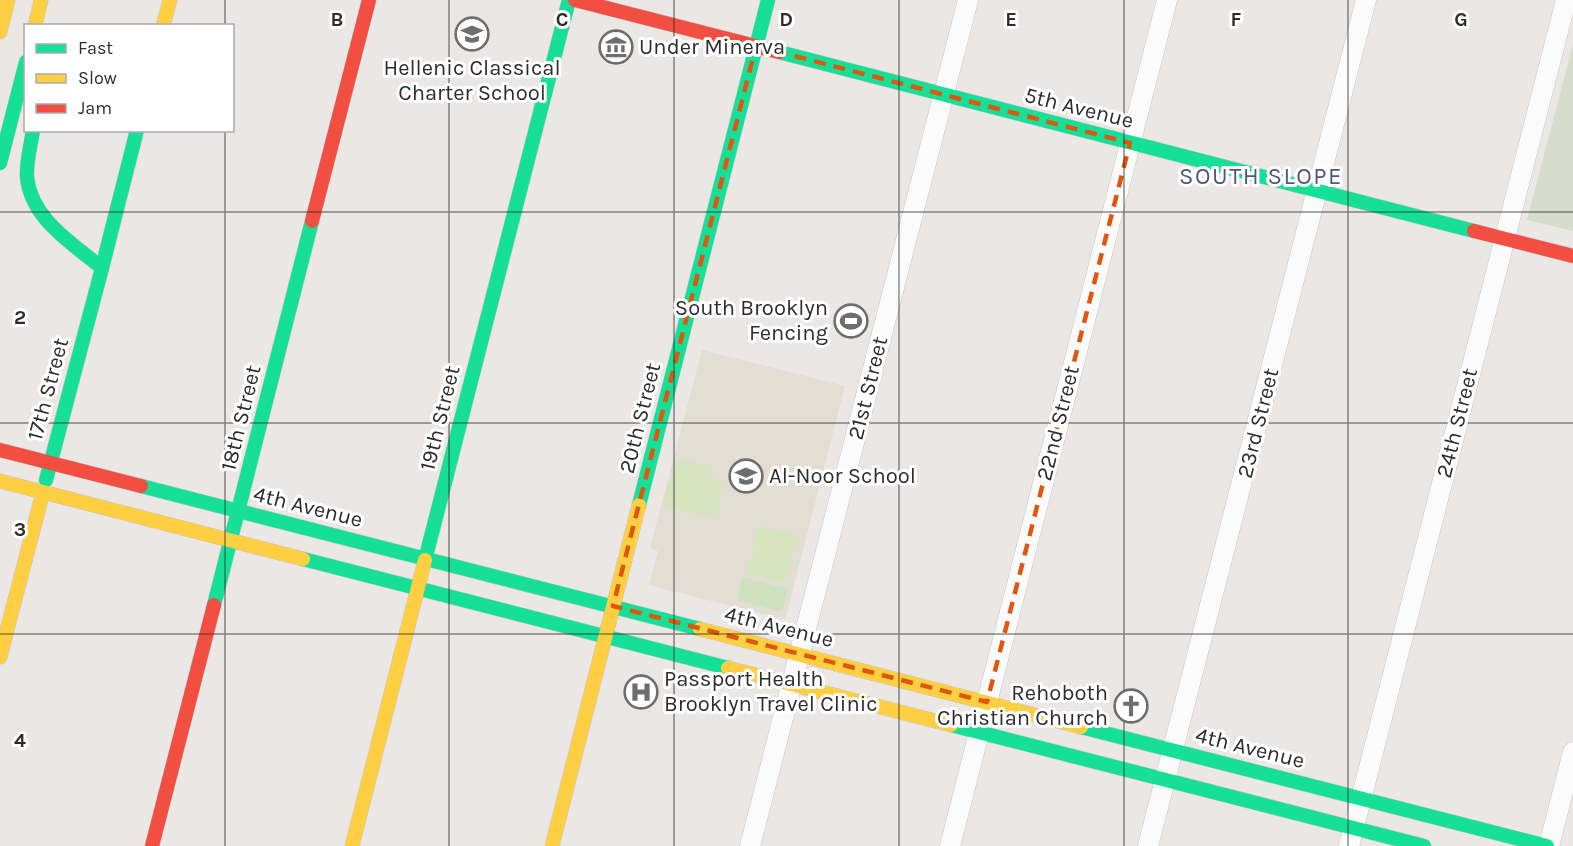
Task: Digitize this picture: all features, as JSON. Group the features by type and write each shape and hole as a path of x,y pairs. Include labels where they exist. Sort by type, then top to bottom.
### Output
{"main road":[{"path":"0,32 8,0"},
{"path":"35,24 41,0"},
{"path":"52,14 54,0"},
{"path":"164,24 170,0"},
{"name":"18th Street","path":"152,846 369,0"},
{"name":"19th Street","path":"352,846 569,0"},
{"name":"5th Avenue","path":"575,0 1573,256"},
{"name":"20th Street","path":"552,846 768,0"},
{"path":"0,163 24,70"},
{"path":"33,132 27,177 36,208 53,226 102,268"},
{"name":"17th Street","path":"0,657 136,132"},
{"name":"4th Avenue","path":"0,450 1548,846"},
{"path":"0,481 1166,780 1352,837 1424,846"}],"street":[{"name":"21st Street","path":"750,846 968,0"},
{"name":"22nd Street","path":"950,846 1167,0"},
{"name":"23rd Street","path":"1149,846 1366,0"},
{"name":"24th Street","path":"1352,837 1566,0"},
{"path":"1548,846 1573,752"}],"highlighted area":[{"path":"756,46 1130,143 987,702 613,606"}],"shaded area":[{"name":"Al-Noor School","path":"702,350 845,386 785,620 649,585 658,551 650,548"}],"green space":[{"path":"1573,44 1573,231 1527,220"},
{"path":"676,458 711,467 709,477 724,481 715,519 663,506"},
{"path":"759,525 797,535 785,583 747,573"},
{"path":"742,577 788,589 783,609 779,611 737,600"}],"traffic: fast":[{"path":"425,560 569,0"},
{"path":"639,505 768,0"},
{"path":"779,52 1474,231"},
{"path":"0,163 24,70"},
{"path":"33,132 27,177 36,205 55,229 102,268"},
{"path":"102,268 136,132"},
{"path":"214,605 312,221"},
{"path":"46,480 102,268"},
{"path":"141,486 700,629"},
{"path":"303,559 728,668"},
{"path":"951,725 1424,846"},
{"path":"1081,727 1547,846"}],"traffic: slow":[{"path":"0,32 8,0"},
{"path":"35,24 41,0"},
{"path":"164,24 170,0"},
{"path":"0,481 303,559"},
{"path":"0,657 43,492"},
{"path":"552,846 639,505"},
{"path":"352,846 425,560"},
{"path":"700,629 1081,727"},
{"path":"728,668 951,725"}],"traffic: jam":[{"path":"312,221 369,0"},
{"path":"575,0 779,52"},
{"path":"1474,231 1573,256"},
{"path":"0,450 141,486"},
{"path":"152,846 214,605"}],"place":[{"name":"Hellenic Classical Charter School","path":"472,34"},
{"name":"Under Minerva","path":"616,47"},
{"name":"South Brooklyn Fencing","path":"851,321"},
{"name":"Al-Noor School","path":"746,476"},
{"name":"Passport Health Brooklyn Travel Clinic","path":"641,692"},
{"name":"Rehoboth Christian Church","path":"1131,706"}],"district":[{"name":"SOUTH SLOPE","path":"1261,176"}]}
